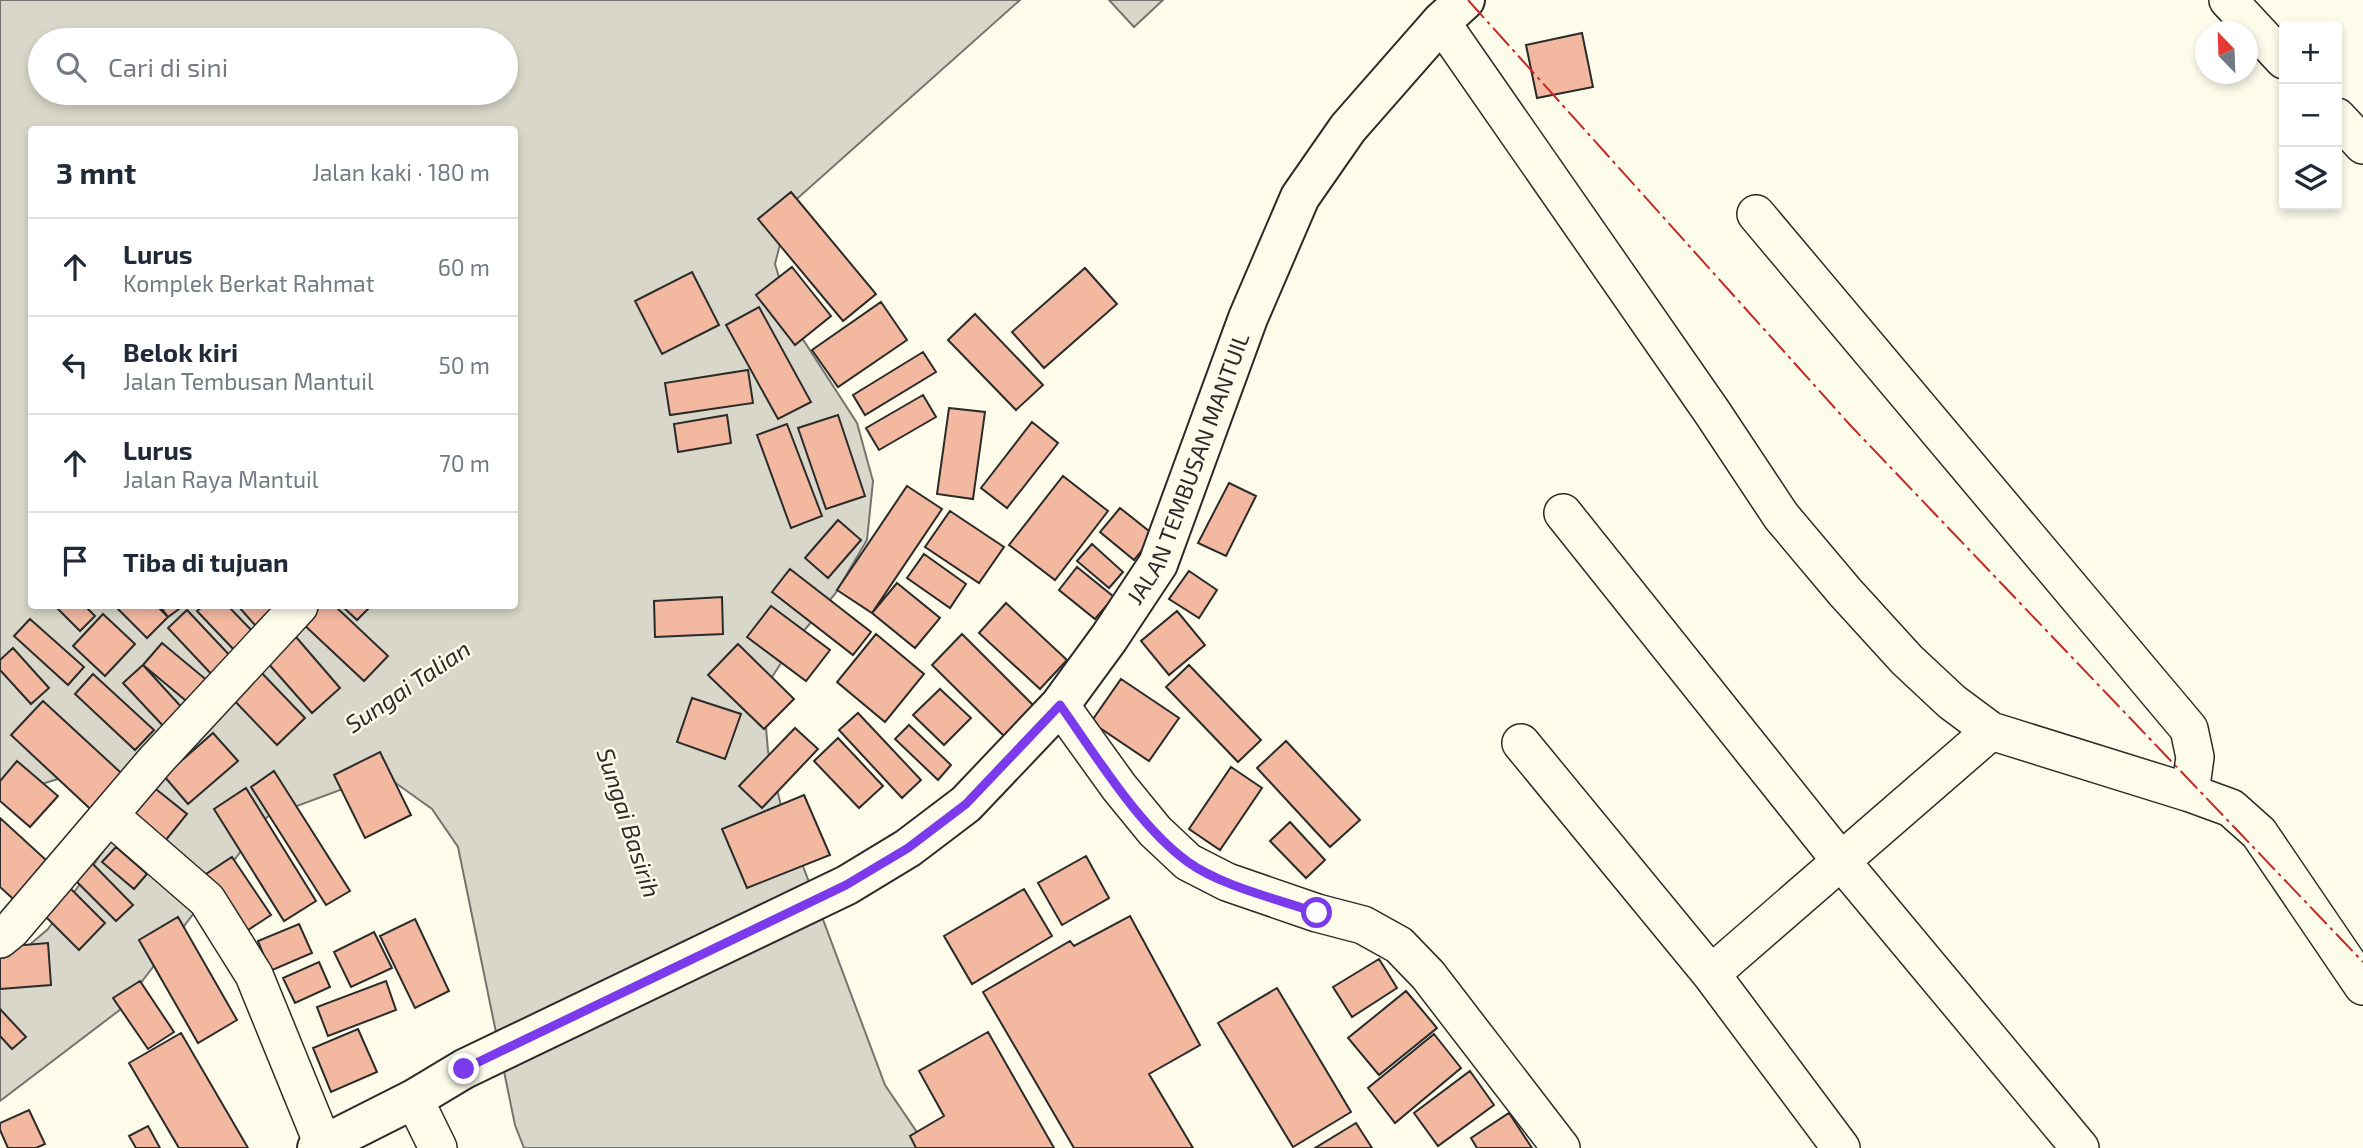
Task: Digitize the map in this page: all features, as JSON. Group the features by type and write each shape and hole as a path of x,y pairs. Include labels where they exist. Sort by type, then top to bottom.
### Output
{"street":[{"path":"2228,0 2279,55"},
{"path":"1453,11 1781,516 1907,660 1952,702 1991,731 2231,808 2259,833 2363,986"},
{"name":"JALAN TEMBUSAN MANTUIL","path":"320,1146 464,1069 846,885 908,848 966,804 1060,705 1158,564 1248,317 1300,197 1348,128 1453,11"},
{"path":"2342,122 2363,145"},
{"path":"1756,214 2189,729 2195,757 2190,793"},
{"path":"1563,513 1841,862 2080,1148"},
{"path":"0,939 11,930 256,650 296,609"},
{"path":"1060,705 1119,787 1155,831 1188,862 1227,882 1317,913 1363,925 1399,945 1428,975 1561,1148"},
{"path":"1710,974 1991,731"},
{"path":"1521,743 1710,974 1841,1148"},
{"path":"109,815 207,900 254,975 320,1146"},
{"path":"414,1098 438,1148"}],"water":[{"path":"0,0 1020,0 790,205 775,264 793,324 857,423 873,481 867,540 835,594 796,640 763,691 768,751 782,810 885,1085 921,1138 931,1148 524,1148 515,1125 458,847 432,809 383,774 267,817 121,1009 0,1101 0,970 48,929 131,812 87,770 0,797"},
{"path":"1109,0 1163,0 1134,27"}],"building":[{"path":"1582,33 1593,87 1537,98 1526,45"},
{"path":"791,192 876,294 843,321 758,219"},
{"path":"792,267 831,316 795,345 756,295"},
{"path":"1085,268 1117,304 1044,368 1012,332"},
{"path":"692,272 719,325 662,354 635,301"},
{"path":"881,302 907,340 838,387 812,350"},
{"path":"759,307 811,402 778,419 726,325"},
{"path":"975,314 1043,385 1016,410 948,340"},
{"path":"923,352 936,372 865,415 853,395"},
{"path":"748,370 753,403 670,415 665,383"},
{"path":"923,395 936,417 879,450 866,428"},
{"path":"949,408 985,412 973,499 937,494"},
{"path":"727,415 731,443 678,452 674,424"},
{"path":"838,415 865,496 826,509 798,428"},
{"path":"1032,422 1058,443 1007,508 981,488"},
{"path":"787,424 822,516 791,528 757,435"},
{"path":"1063,476 1108,511 1055,580 1009,545"},
{"path":"1229,483 1256,496 1226,556 1198,543"},
{"path":"907,486 942,509 872,613 837,590"},
{"path":"1120,508 1154,535 1134,560 1100,532"},
{"path":"950,511 1004,547 979,583 925,547"},
{"path":"838,520 861,540 828,578 805,558"},
{"path":"1092,544 1123,572 1109,588 1077,561"},
{"path":"924,554 966,584 950,608 907,578"},
{"path":"1077,567 1114,597 1095,619 1059,590"},
{"path":"790,569 871,632 853,655 772,592"},
{"path":"1189,571 1217,590 1199,618 1169,599"},
{"path":"897,583 940,618 915,648 872,613"},
{"path":"722,597 723,634 655,637 654,601"},
{"path":"1006,603 1067,660 1040,689 979,633"},
{"path":"771,606 830,650 806,681 747,637"},
{"path":"58,609 88,609 95,616 80,631"},
{"path":"118,609 160,609 168,617 147,638"},
{"path":"162,609 179,609 168,617"},
{"path":"231,609 256,635 237,653 197,611"},
{"path":"241,609 292,609 263,634"},
{"path":"314,609 338,609 388,656 364,681 301,622"},
{"path":"345,609 368,609 357,620"},
{"path":"187,610 235,661 216,679 168,628"},
{"path":"1177,611 1205,645 1169,675 1141,641"},
{"path":"103,614 135,644 105,676 73,646"},
{"path":"30,619 84,667 68,685 14,636"},
{"path":"876,634 924,674 885,722 837,682"},
{"path":"962,634 1039,711 1009,741 932,665"},
{"path":"296,637 340,688 312,713 267,662"},
{"path":"162,643 215,687 196,709 143,665"},
{"path":"738,644 794,699 764,729 708,675"},
{"path":"13,648 49,688 31,704 0,670 0,660"},
{"path":"143,665 185,711 166,729 123,683"},
{"path":"1189,665 1261,740 1238,762 1166,687"},
{"path":"256,667 305,718 277,745 227,693"},
{"path":"93,674 154,730 135,750 75,694"},
{"path":"1121,679 1179,718 1149,761 1091,722"},
{"path":"940,689 971,718 944,745 913,715"},
{"path":"692,698 741,714 725,759 677,742"},
{"path":"43,701 132,783 100,818 11,735"},
{"path":"858,713 921,780 902,798 839,730"},
{"path":"909,725 951,765 938,780 895,739"},
{"path":"795,728 818,749 762,808 739,786"},
{"path":"213,733 238,761 188,804 164,776"},
{"path":"838,738 883,786 859,808 814,761"},
{"path":"1286,741 1360,820 1330,847 1257,768"},
{"path":"380,752 411,815 365,838 334,775"},
{"path":"17,761 58,796 30,827 0,801 0,781"},
{"path":"1231,767 1262,788 1220,850 1189,829"},
{"path":"274,771 350,891 326,905 251,787"},
{"path":"147,782 187,814 161,846 121,813"},
{"path":"246,788 316,901 284,921 214,809"},
{"path":"804,795 830,855 747,888 722,829"},
{"path":"0,818 58,871 23,908 0,887"},
{"path":"1290,822 1325,860 1306,878 1270,841"},
{"path":"116,847 147,874 134,889 102,862"},
{"path":"83,854 133,905 116,921 66,871"},
{"path":"1086,856 1109,898 1062,925 1038,883"},
{"path":"232,857 271,915 245,932 206,874"},
{"path":"63,881 105,923 79,950 37,908"},
{"path":"1024,889 1052,936 972,984 944,936"},
{"path":"1130,916 1200,1045 1149,1074 1193,1148 1074,1148 983,992 1070,941 1074,946"},
{"path":"178,917 237,1020 198,1043 139,940"},
{"path":"415,919 449,991 415,1008 380,936"},
{"path":"299,924 312,953 270,971 258,941"},
{"path":"374,932 392,968 351,987 334,952"},
{"path":"48,943 51,985 0,989 0,947"},
{"path":"1379,959 1397,988 1352,1017 1333,987"},
{"path":"319,962 330,987 295,1003 283,978"},
{"path":"140,981 174,1032 148,1049 113,998"},
{"path":"386,981 396,1010 328,1036 317,1007"},
{"path":"1277,988 1351,1112 1293,1147 1218,1023"},
{"path":"1406,991 1437,1028 1379,1075 1348,1038"},
{"path":"0,1009 26,1037 12,1049 0,1036"},
{"path":"358,1029 377,1072 331,1092 313,1048"},
{"path":"988,1032 1054,1148 916,1148 910,1136 944,1116 919,1071"},
{"path":"181,1033 248,1148 179,1148 129,1063"},
{"path":"1434,1034 1461,1068 1395,1123 1368,1088"},
{"path":"1470,1071 1494,1105 1438,1146 1414,1113"},
{"path":"29,1110 45,1144 36,1148 8,1148 0,1130 0,1123"},
{"path":"1509,1113 1532,1148 1477,1148 1471,1138"},
{"path":"1356,1123 1372,1148 1315,1148"},
{"path":"148,1126 160,1148 136,1148 129,1136"}],"power":[{"path":"1468,0 1851,426 2363,962"}],"route":[{"path":"464,1069 846,885 908,848 966,804 1060,705 1119,787 1155,831 1188,862 1227,882 1317,913"}],"water label":[{"name":"Sungai Talian","path":"408,687"},
{"name":"Sungai Basirih","path":"628,823"}]}
